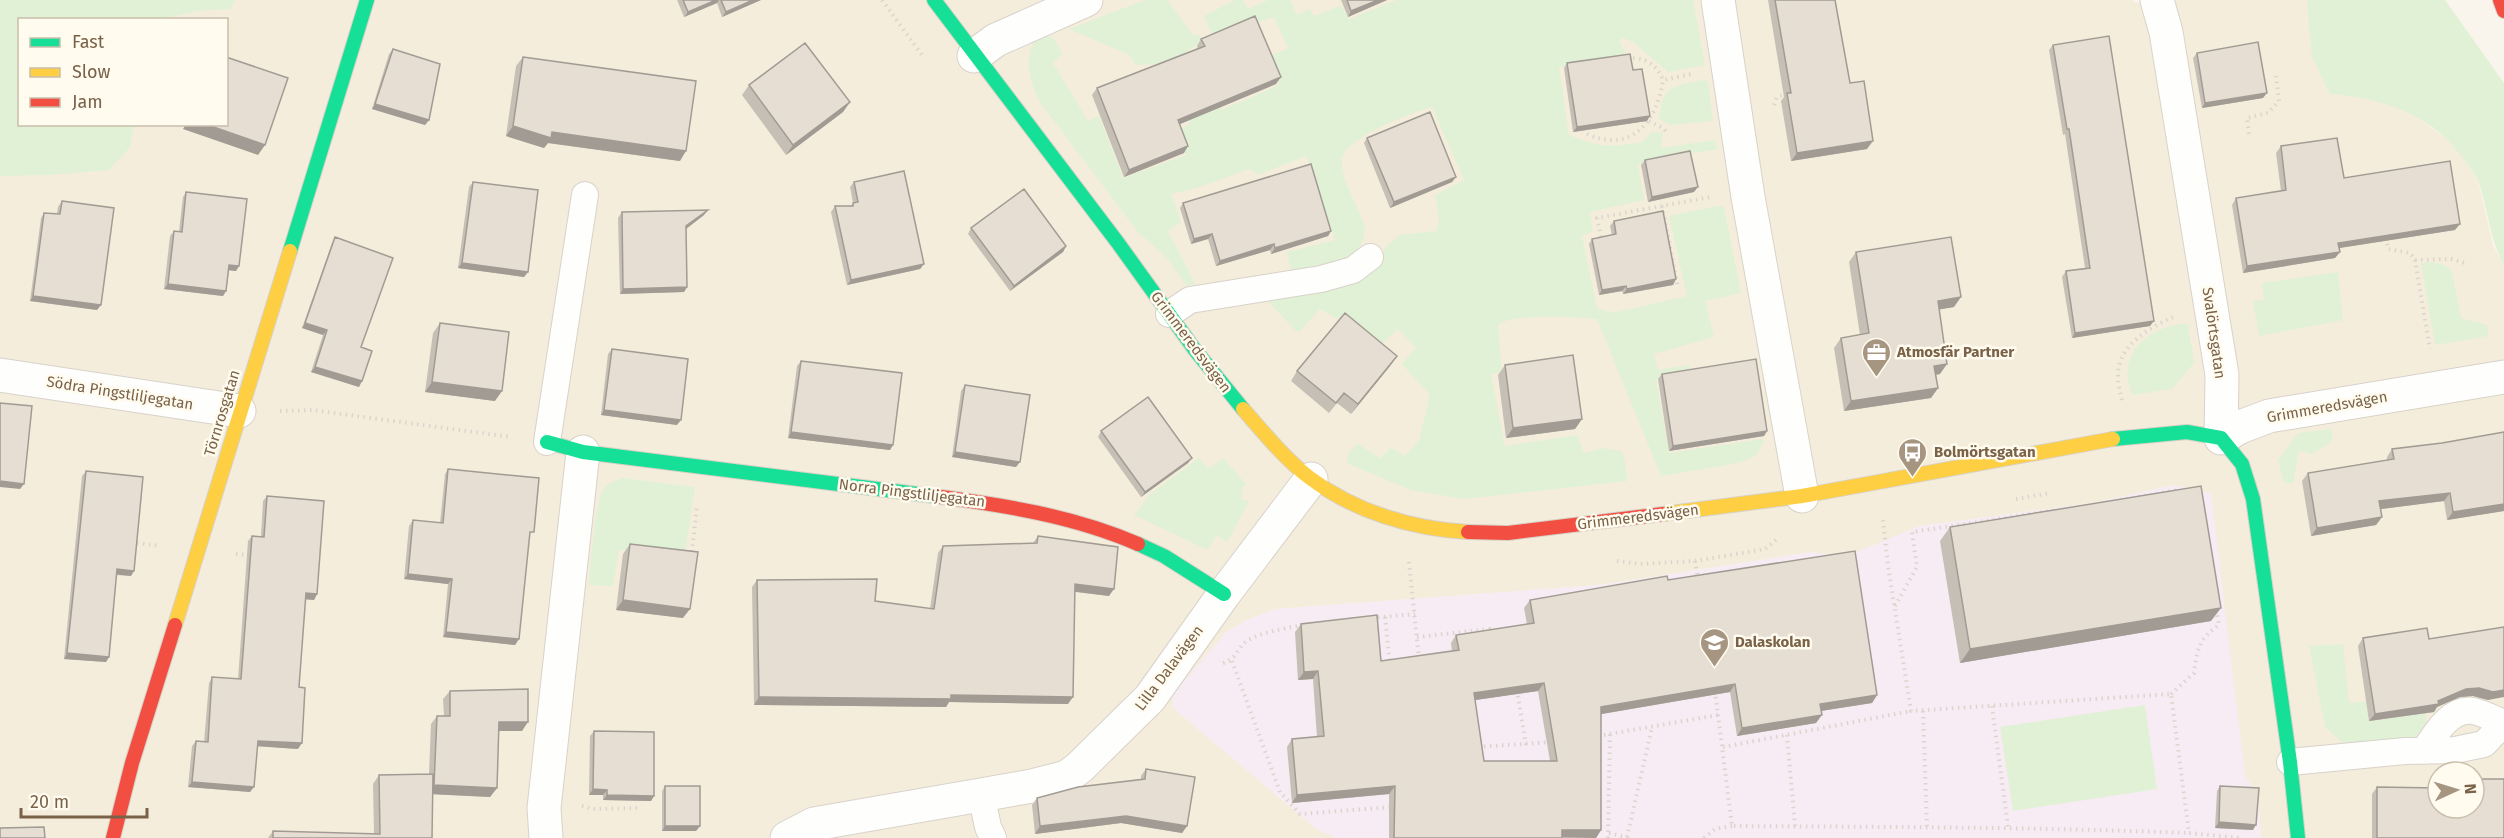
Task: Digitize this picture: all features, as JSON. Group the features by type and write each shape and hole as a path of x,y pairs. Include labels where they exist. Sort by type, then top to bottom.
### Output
{"main road":[{"name":"Törnrosgatan","path":"113,838 132,763 239,411 320,159 367,0"},
{"name":"Grimmeredsvägen","path":"934,0 974,56 1118,242 1235,401 1268,438 1311,479 1336,495 1391,519 1440,531 1471,534 1508,533 1802,496 2131,436 2187,432 2221,438"},
{"path":"2500,0 2504,11"},
{"path":"2221,438 2242,464 2253,499 2290,762 2298,838"},
{"name":"Norra Pingstliljegatan","path":"548,442 583,452 991,503 1070,520 1104,529 1164,556 1224,594"}],"street":[{"path":"974,56 996,40 1086,0"},
{"path":"1718,0 1748,190 1802,496"},
{"name":"Svalörtsgatan","path":"2157,0 2166,32 2222,375 2221,438"},
{"name":"Södra Pingstliljegatan","path":"0,375 239,411"},
{"name":"Grimmeredsvägen","path":"2221,438 2240,427 2269,416 2504,376"},
{"path":"546,838 546,795 583,452"},
{"name":"Lilla Dalavägen","path":"787,838 814,824 1050,782 1067,777 1150,698 1224,594 1311,479"}],"lane":[{"path":"548,442 585,195"},
{"path":"1169,314 1190,300 1322,279 1353,270 1370,257"},
{"path":"2290,762 2455,750 2484,744 2504,723 2471,710 2455,714 2442,726 2424,751"},
{"path":"981,794 988,827 993,838"}],"path":[{"path":"1587,134 1605,140 1624,138 1641,131 1648,122 1659,97 1663,80 1652,64 1633,57"},
{"path":"1663,80 1728,67"},
{"path":"2248,134 2247,118 2268,113 2279,101 2276,76"},
{"path":"1648,122 1663,128 1668,134"},
{"path":"1601,237 1597,218 1748,190"},
{"path":"1662,206 1678,288"},
{"path":"2385,229 2388,249 2410,253 2415,260 2436,388"},
{"path":"2415,260 2451,259 2465,263"},
{"path":"2122,403 2118,376 2126,350 2138,336 2179,314 2211,307"},
{"path":"239,411 312,410 548,442"},
{"path":"692,552 702,467"},
{"path":"2114,501 2188,489"},
{"path":"1895,606 1917,567 1912,532 2059,510"},
{"path":"1883,520 1911,711"},
{"path":"137,543 169,547"},
{"path":"1409,561 1419,660"},
{"path":"1695,561 1699,589"},
{"path":"1723,747 1911,711 2171,693 2194,673 2196,656 2205,634 2219,625 2215,603"},
{"path":"1362,619 1415,614"},
{"path":"1385,617 1391,673"},
{"path":"1189,643 1223,663 1232,661 1246,641 1269,632 1304,625"},
{"path":"1417,637 1490,629 1497,637"},
{"path":"1232,661 1280,792 1300,814 1396,807"},
{"path":"1713,681 1732,826"},
{"path":"1516,687 1526,746"},
{"path":"2171,693 2189,833"},
{"path":"1992,706 2008,827"},
{"path":"1923,711 1927,828"},
{"path":"1589,737 1718,715"},
{"path":"1610,734 1608,835 1628,838 1652,727"},
{"path":"1787,735 1795,826"},
{"path":"1471,747 1526,746 1557,741"},
{"path":"546,795 572,798 583,807 593,809 641,808"},
{"path":"1704,838 1715,829 1732,826 1795,826 2008,827 2189,833 2240,838"}],"shaded area":[{"path":"0,0 2132,0 2136,3 2154,0 2308,0 2307,5 2330,94 2366,97 2409,111 2454,144 2478,181 2493,245 2504,266 2504,838 2261,838 2258,796 2245,776 2174,485 2093,503 1920,526 1846,557 1812,552 1600,585 1275,609 1247,620 1226,632 1172,707 1315,828 1336,838 0,838"},
{"name":"Dalaskolan","path":"2174,485 2211,493 2245,776 2258,796 2261,838 1336,838 1315,828 1172,707 1174,693 1226,632 1247,620 1275,609 1600,585 1812,552 1845,557 1920,526 2093,503"}],"green space":[{"path":"0,0 235,0 230,9 197,11 166,18 18,18 18,126 134,126 130,147 109,170 0,176"},
{"path":"1145,0 1167,0 1194,36 1199,34 1202,42 1184,53 1204,107 1218,102 1222,110 1279,85 1269,57 1288,48 1274,17 1213,37 1204,16 1235,0 1243,0 1248,9 1268,0 1290,0 1297,15 1310,9 1314,16 1341,6 1349,19 1397,0 1693,0 1705,65 1668,72 1633,42 1623,38 1619,41 1626,54 1625,57 1559,67 1569,135 1589,142 1613,145 1643,142 1651,132 1663,133 1661,148 1715,140 1717,150 1638,164 1644,200 1590,212 1593,231 1582,236 1597,308 1613,313 1687,296 1669,216 1717,206 1724,207 1741,293 1705,301 1714,337 1654,354 1658,370 1689,365 1691,373 1656,379 1669,453 1763,439 1764,442 1758,452 1753,457 1734,463 1661,476 1597,319 1530,317 1505,321 1498,325 1502,371 1491,375 1505,446 1577,435 1584,453 1604,448 1621,451 1625,460 1627,481 1465,499 1411,490 1346,463 1350,451 1358,444 1380,458 1391,448 1405,456 1419,440 1430,395 1402,364 1416,347 1398,329 1376,348 1341,321 1320,309 1300,331 1296,331 1267,300 1377,263 1386,247 1399,235 1437,231 1439,217 1435,195 1464,180 1432,107 1380,127 1354,143 1345,152 1342,160 1347,184 1365,226 1365,235 1358,250 1352,257 1292,276 1287,252 1335,240 1306,156 1258,175 1250,169 1200,187 1171,194 1181,222 1168,231 1195,284 1187,286 1167,258 1138,232 1039,101 1029,70 1030,53 1036,38 1045,35 1053,38 1063,54 1053,63 1088,121 1099,116 1123,178 1186,155 1177,130 1190,124 1180,101 1170,103 1153,64 1135,65 1127,54 1069,29"},
{"path":"2308,0 2445,0 2504,83 2504,266 2495,245 2478,181 2454,147 2440,133 2408,112 2390,105 2351,96 2330,94 2312,57"},
{"path":"1703,80 1708,81 1713,121 1670,125 1659,119 1663,99 1671,89"},
{"path":"2421,263 2438,263 2446,266 2452,272 2461,318 2487,325 2488,336 2435,345"},
{"path":"2338,272 2343,320 2259,336 2253,301 2264,300 2262,283"},
{"path":"2179,324 2188,324 2194,363 2172,389 2132,395 2128,381 2128,369 2136,348 2154,333"},
{"path":"2331,429 2333,439 2327,445 2311,454 2299,450 2293,483 2284,483 2278,460 2298,433"},
{"path":"1199,458 1209,469 1223,458 1246,484 1243,487 1241,500 1249,501 1227,542 1216,535 1208,550 1134,515 1150,494"},
{"path":"623,478 695,487 685,555 619,550 613,586 589,585 594,532 602,493 606,486"},
{"path":"2343,644 2349,703 2366,701 2369,721 2425,713 2427,722 2412,741 2343,743 2325,727 2309,646"},
{"path":"2145,705 2157,789 2013,811 2000,727"}],"building":[{"path":"683,0 716,0 688,12"},
{"path":"721,0 753,0 726,12"},
{"path":"1347,0 1378,0 1351,11"},
{"path":"1775,0 1835,0 1850,83 1864,81 1873,141 1797,153 1787,93 1791,93"},
{"path":"1255,16 1281,77 1178,120 1188,146 1129,170 1097,88 1205,46 1201,39"},
{"path":"2109,36 2154,321 2075,333 2066,271 2090,268 2069,129 2067,129 2053,45"},
{"path":"2258,42 2267,93 2205,103 2197,53"},
{"path":"805,43 850,102 793,145 749,85"},
{"path":"393,49 440,64 429,120 375,104"},
{"path":"1630,54 1633,70 1642,69 1650,116 1577,127 1567,63"},
{"path":"523,57 696,81 686,151 552,132 551,138 513,126"},
{"path":"228,58 288,78 265,145 211,126 228,126"},
{"path":"1430,112 1456,177 1394,202 1367,138"},
{"path":"2337,138 2344,178 2450,161 2460,224 2338,243 2340,252 2247,266 2236,198 2286,190 2281,146"},
{"path":"1690,151 1698,187 1652,197 1645,160"},
{"path":"1311,164 1331,231 1275,248 1274,244 1220,261 1212,234 1194,239 1183,203"},
{"path":"904,171 924,264 851,280 835,206 853,206 853,203 858,202 854,182"},
{"path":"473,182 538,190 528,272 462,263"},
{"path":"1024,189 1066,246 1014,286 971,228"},
{"path":"186,192 247,199 239,266 229,265 226,291 168,284 174,231 182,232"},
{"path":"62,201 114,208 101,305 33,296 44,213 60,214"},
{"path":"708,210 686,226 687,287 623,289 622,212"},
{"path":"1663,211 1676,279 1627,289 1626,286 1602,290 1592,239 1616,234 1614,221"},
{"path":"335,237 393,258 361,347 372,351 362,381 315,367 327,330 305,323"},
{"path":"1951,237 1961,297 1938,301 1947,364 1934,366 1938,388 1851,401 1841,338 1869,333 1856,252"},
{"path":"1345,313 1397,356 1358,404 1344,393 1336,403 1297,371"},
{"path":"440,323 509,332 502,391 432,382"},
{"path":"612,349 688,359 681,420 604,410"},
{"path":"1573,355 1582,419 1513,428 1505,365"},
{"path":"1756,359 1767,431 1673,446 1662,374"},
{"path":"801,361 902,373 893,445 791,432"},
{"path":"965,385 1030,395 1020,462 955,452"},
{"path":"1148,397 1192,458 1145,492 1101,431"},
{"path":"0,403 32,406 24,484 0,481"},
{"path":"2504,432 2504,504 2453,512 2450,493 2379,501 2382,517 2317,528 2308,473 2394,459 2392,449"},
{"path":"448,469 539,478 534,532 530,532 519,639 446,632 452,579 408,574 413,520 443,523"},
{"path":"86,471 143,477 134,571 117,569 109,657 67,653"},
{"path":"2201,486 2221,608 1970,649 1950,527"},
{"path":"267,496 324,501 317,594 306,593 299,687 305,688 302,743 258,741 254,787 192,782 196,741 208,742 212,677 241,679 252,536 264,537"},
{"path":"1038,536 1118,547 1114,589 1075,584 1073,697 951,695 951,699 759,697 757,580 877,579 875,601 934,609 943,546 1037,543"},
{"path":"630,544 698,552 690,609 623,600"},
{"path":"1855,551 1877,695 1820,704 1822,715 1742,728 1735,684 1601,707 1601,830 1562,830 1562,838 1394,838 1395,786 1297,795 1292,739 1324,736 1318,671 1304,672 1301,624 1377,615 1381,661 1459,650 1456,635 1534,623 1530,600 1667,576 1668,580","holes":["1544,683 1557,761 1484,761 1474,693"]},
{"path":"2504,627 2504,690 2493,692 2479,688 2466,689 2438,701 2439,704 2375,714 2363,638 2427,628 2429,639"},
{"path":"528,689 528,722 499,722 497,788 434,785 437,716 450,716 450,691"},
{"path":"594,731 654,732 654,796 607,795 607,790 593,789"},
{"path":"1146,769 1195,777 1187,826 1126,816 1040,826 1037,798 1078,787 1145,779"},
{"path":"433,774 432,838 273,838 273,831 380,834 379,775"},
{"path":"2486,779 2504,779 2504,838 2377,838 2377,787 2426,788 2426,820 2486,820"},
{"path":"665,786 700,786 700,826 665,826"},
{"path":"2220,786 2259,788 2256,825 2219,822"},
{"path":"44,827 45,838 0,838 0,828"}],"traffic: fast":[{"path":"290,251 367,0"},
{"path":"934,0 1118,243 1195,350 1243,409"},
{"path":"2113,439 2187,432 2221,438 2242,464 2253,499 2290,762 2298,838"},
{"path":"547,442 583,452 934,496"},
{"path":"1138,544 1164,556 1224,594"}],"traffic: slow":[{"path":"175,625 290,251"},
{"path":"1243,409 1292,463 1327,490 1385,517 1426,527 1468,532"},
{"path":"1663,514 1802,496 2113,439"}],"traffic: jam":[{"path":"2500,0 2504,11"},
{"path":"934,496 986,503 1064,519 1138,544"},
{"path":"1468,532 1508,533 1663,514"},
{"path":"113,838 132,763 175,625"}],"place":[{"name":"Atmosfär Partner","path":"1876,378"},
{"name":"Bolmörtsgatan","path":"1913,478"},
{"name":"Dalaskolan","path":"1714,668"}]}
